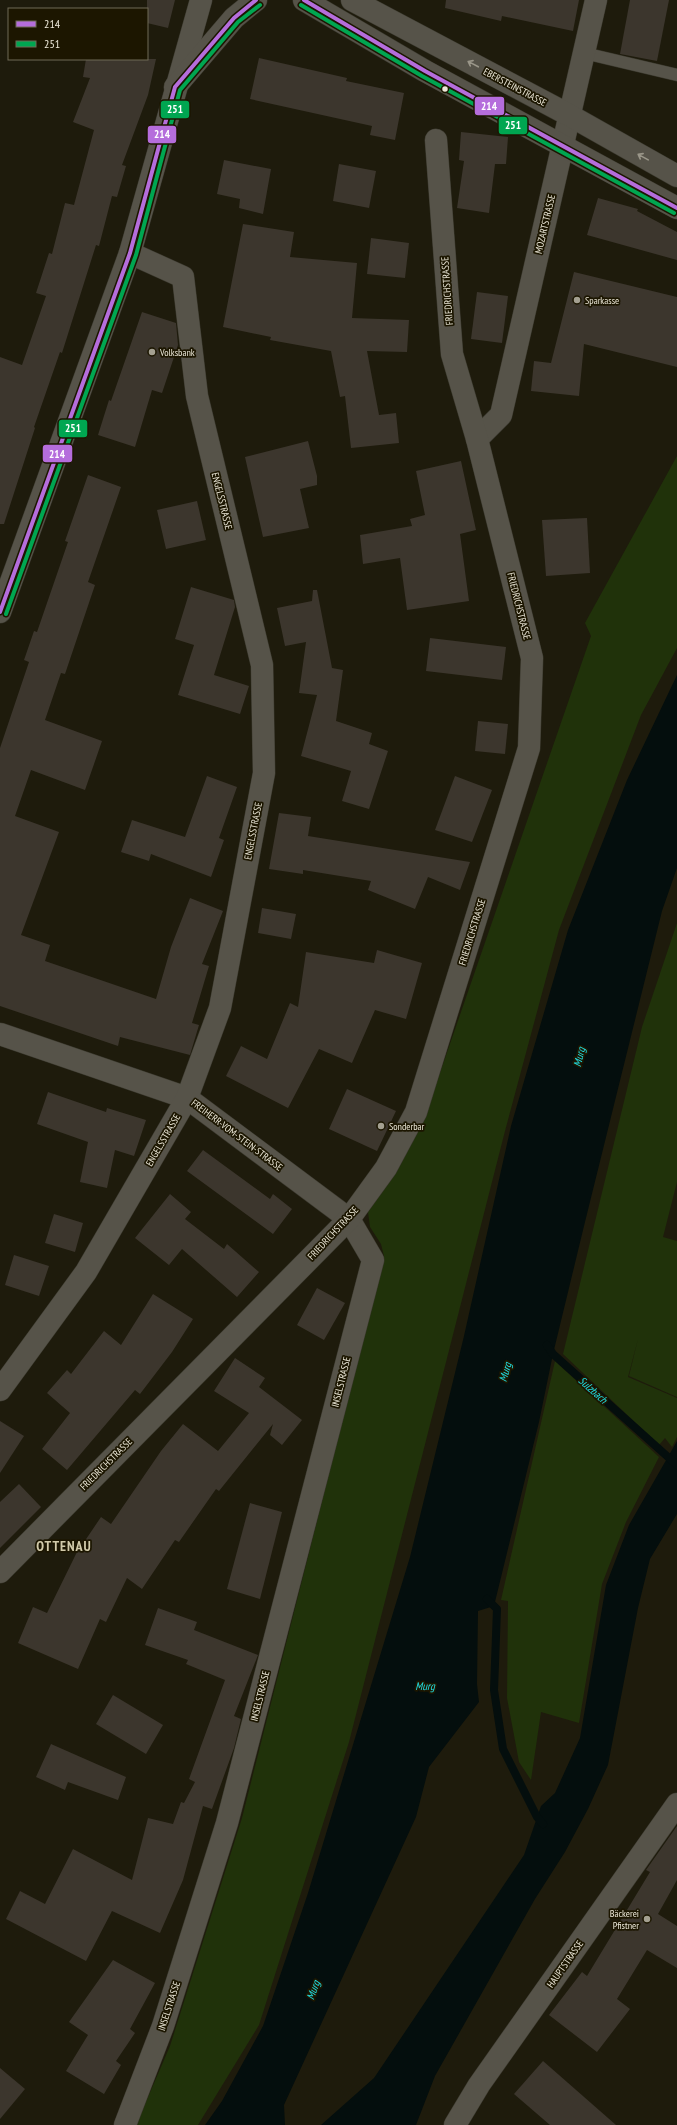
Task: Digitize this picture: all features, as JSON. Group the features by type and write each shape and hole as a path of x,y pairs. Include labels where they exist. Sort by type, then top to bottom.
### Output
{"street":[{"path":"0,612 6,574 130,253 175,87 201,0"},
{"path":"175,87 234,18 256,0"},
{"path":"304,0 425,71 677,208"},
{"name":"EBERSTEINSTRASSE","path":"352,0 569,115 677,176"},
{"name":"MOZARTSTRASSE","path":"477,439 502,415 596,0"},
{"name":"FRIEDRICHSTRASSE","path":"0,1572 349,1219 386,1168 416,1112 529,748 532,658 477,439 452,354 436,140"},
{"name":"ENGELSSTRASSE","path":"0,1390 86,1272 187,1098 220,1008 264,774 262,665 197,396 183,277 130,253"},
{"name":"FREIHERR-VOM-STEIN-STRASSE","path":"0,1034 187,1098 349,1219 373,1260"},
{"name":"INSELSTRASSE","path":"125,2125 163,2026 228,1823 373,1260"},
{"name":"HAUPTSTRASSE","path":"455,2125 480,2085 677,1804"}],"lane":[{"path":"584,53 677,76"}],"green space":[{"path":"677,456 677,648 641,715 559,930 505,1131 349,1742 259,2025 198,2125 136,2125 170,2046 242,1818 384,1256 381,1244 370,1227 368,1212 397,1170 424,1119 591,636 585,623"},
{"path":"677,923 677,1182 663,1237 677,1241 677,1397 629,1376 638,1339 628,1377 677,1398 677,1437 672,1447 665,1438 659,1445 563,1354 642,1027"},
{"path":"555,1361 659,1457 626,1522 602,1584 579,1723 541,1712 531,1780 519,1762 507,1698 508,1601 501,1600"}],"water":[{"name":"Murg","path":"677,675 677,868 662,911 553,1354 539,1422 494,1606 478,1611 477,1684 479,1702 429,1767 416,1817 284,2105 285,2125 205,2125 222,2101 263,2026 308,1893 410,1557 464,1336 511,1126 568,930 627,780"},
{"path":"677,1441 677,1514 650,1559 638,1608 608,1765 588,1809 565,1852 535,1899 435,2076 416,2125 321,2125 374,2078 524,1855 541,1806 555,1793 580,1738 606,1585 629,1525"}],"building":[{"path":"147,0 175,0 168,28 148,23"},
{"path":"446,0 579,0 573,31 502,16 501,21 445,8"},
{"path":"630,0 669,0 657,61 620,54"},
{"path":"259,58 347,78 346,81 404,93 395,140 370,135 372,126 250,99"},
{"path":"156,59 148,95 122,165 126,166 117,197 112,196 99,246 96,245 62,353 60,352 34,427 35,428 4,524 0,524 0,357 22,365 46,296 36,293 49,253 52,254 65,203 74,205 94,130 73,122 90,78 83,77 86,60"},
{"path":"461,132 508,137 506,164 495,164 489,213 457,208 464,161 459,160"},
{"path":"224,160 271,169 263,214 239,208 240,199 217,194"},
{"path":"339,164 376,171 369,208 333,201"},
{"path":"598,198 638,209 637,211 677,232 677,260 587,235"},
{"path":"243,224 294,232 290,257 357,263 352,318 409,320 407,352 367,351 379,415 396,413 399,443 351,448 345,396 340,397 331,351 270,340 271,337 223,327"},
{"path":"371,238 409,243 405,278 367,274"},
{"path":"574,272 677,297 677,367 584,344 579,396 531,391 534,361 551,363"},
{"path":"477,292 508,296 502,343 471,339"},
{"path":"142,312 176,323 178,345 162,393 152,390 135,447 98,435 109,400 111,401"},
{"path":"308,441 317,476 317,485 300,489 309,528 263,537 245,457"},
{"path":"461,461 476,530 460,534 469,601 407,610 400,558 363,564 360,535 412,526 410,519 425,515 416,471"},
{"path":"88,475 121,487 88,582 95,585 65,674 61,673 45,720 102,741 85,790 31,770 15,816 59,832 21,935 50,945 45,961 156,999 171,947 190,898 223,911 202,964 209,966 192,1023 199,1025 190,1055 120,1037 118,1046 0,1006 0,748 29,662 24,660 34,631 37,632 68,542 65,541"},
{"path":"197,501 206,540 166,549 157,510"},
{"path":"587,518 590,573 546,576 542,520"},
{"path":"191,587 234,600 235,607 214,675 249,686 240,714 178,695 194,645 175,639"},
{"path":"313,590 317,590 332,668 343,670 336,721 372,733 369,744 388,751 369,809 342,801 351,771 301,756 317,695 299,693 306,642 285,646 277,608 312,601"},
{"path":"430,638 506,647 502,680 426,671"},
{"path":"478,721 508,724 505,754 475,751"},
{"path":"207,776 237,787 219,838 224,840 211,877 151,854 149,861 121,852 132,820 185,837"},
{"path":"455,776 492,790 472,842 435,830"},
{"path":"279,813 311,817 308,836 470,862 460,890 428,877 415,909 368,890 371,881 303,870 303,874 269,869"},
{"path":"262,908 296,914 291,939 258,933"},
{"path":"377,950 422,963 406,1019 375,1010 352,1063 319,1049 288,1108 226,1076 241,1046 267,1059 290,1003 298,1007 306,952 374,963"},
{"path":"347,1089 396,1111 377,1151 329,1129"},
{"path":"48,1092 106,1112 107,1108 146,1120 134,1156 115,1150 107,1188 80,1182 88,1142 37,1124"},
{"path":"203,1150 270,1199 273,1194 292,1209 273,1234 187,1171"},
{"path":"170,1194 191,1212 185,1219 224,1249 227,1244 259,1272 237,1297 182,1249 169,1265 135,1238"},
{"path":"54,1214 83,1223 75,1252 45,1243"},
{"path":"14,1255 49,1266 39,1296 5,1285"},
{"path":"317,1288 345,1303 324,1340 297,1325"},
{"path":"153,1294 193,1319 172,1352 140,1394 135,1390 67,1470 42,1449 70,1413 47,1393 67,1370 71,1374 104,1331 121,1345"},
{"path":"235,1358 265,1378 259,1387 302,1420 282,1445 270,1435 273,1424 219,1491 216,1489 179,1542 175,1540 142,1589 127,1578 106,1622 100,1619 78,1669 18,1643 33,1607 47,1613 76,1554 101,1517 111,1524 161,1451 183,1424 218,1451 249,1413 214,1391"},
{"path":"0,1421 24,1436 0,1473"},
{"path":"19,1484 41,1507 0,1548 0,1502"},
{"path":"250,1503 282,1512 260,1599 227,1589"},
{"path":"158,1608 197,1622 194,1630 258,1655 234,1716 241,1719 234,1748 212,1809 203,1806 183,1880 160,1933 112,1911 86,1961 6,1919 20,1891 45,1904 73,1849 132,1880 148,1818 173,1824 181,1802 184,1803 195,1782 189,1779 225,1680 186,1664 188,1660 145,1645"},
{"path":"113,1695 163,1725 146,1754 96,1724"},
{"path":"51,1744 126,1777 118,1800 68,1782 65,1790 36,1777"},
{"path":"677,1826 677,1880 658,1914 677,1926 677,1968 647,1950 617,1999 630,2009 597,2052 549,2015 582,1972 587,1976 650,1872 646,1870"},
{"path":"113,1960 155,1983 130,2029 135,2033 116,2061 121,2065 104,2094 66,2071 88,2035 69,2022"},
{"path":"543,2061 616,2125 550,2125 514,2094"},
{"path":"0,2068 25,2089 0,2119"}],"waterway":[{"name":"Sulzbach","path":"547,1345 553,1354 677,1465"},
{"path":"487,1599 497,1609 494,1690 503,1749 537,1817 543,1824"}],"transit line":[{"name":"214","path":"0,612 130,253 175,87 234,18 256,0"},
{"name":"214","path":"304,0 425,71 677,208"},
{"name":"251","path":"6,614 136,255 180,90 238,22 260,5"},
{"name":"251","path":"301,5 422,76 674,213"}],"place":[{"name":"Sparkasse","path":"577,300"},
{"name":"Volksbank","path":"152,352"},
{"name":"Sonderbar","path":"381,1126"},
{"name":"Bäckerei Pfistner","path":"647,1919"}],"district":[{"name":"OTTENAU","path":"64,1546"}]}
